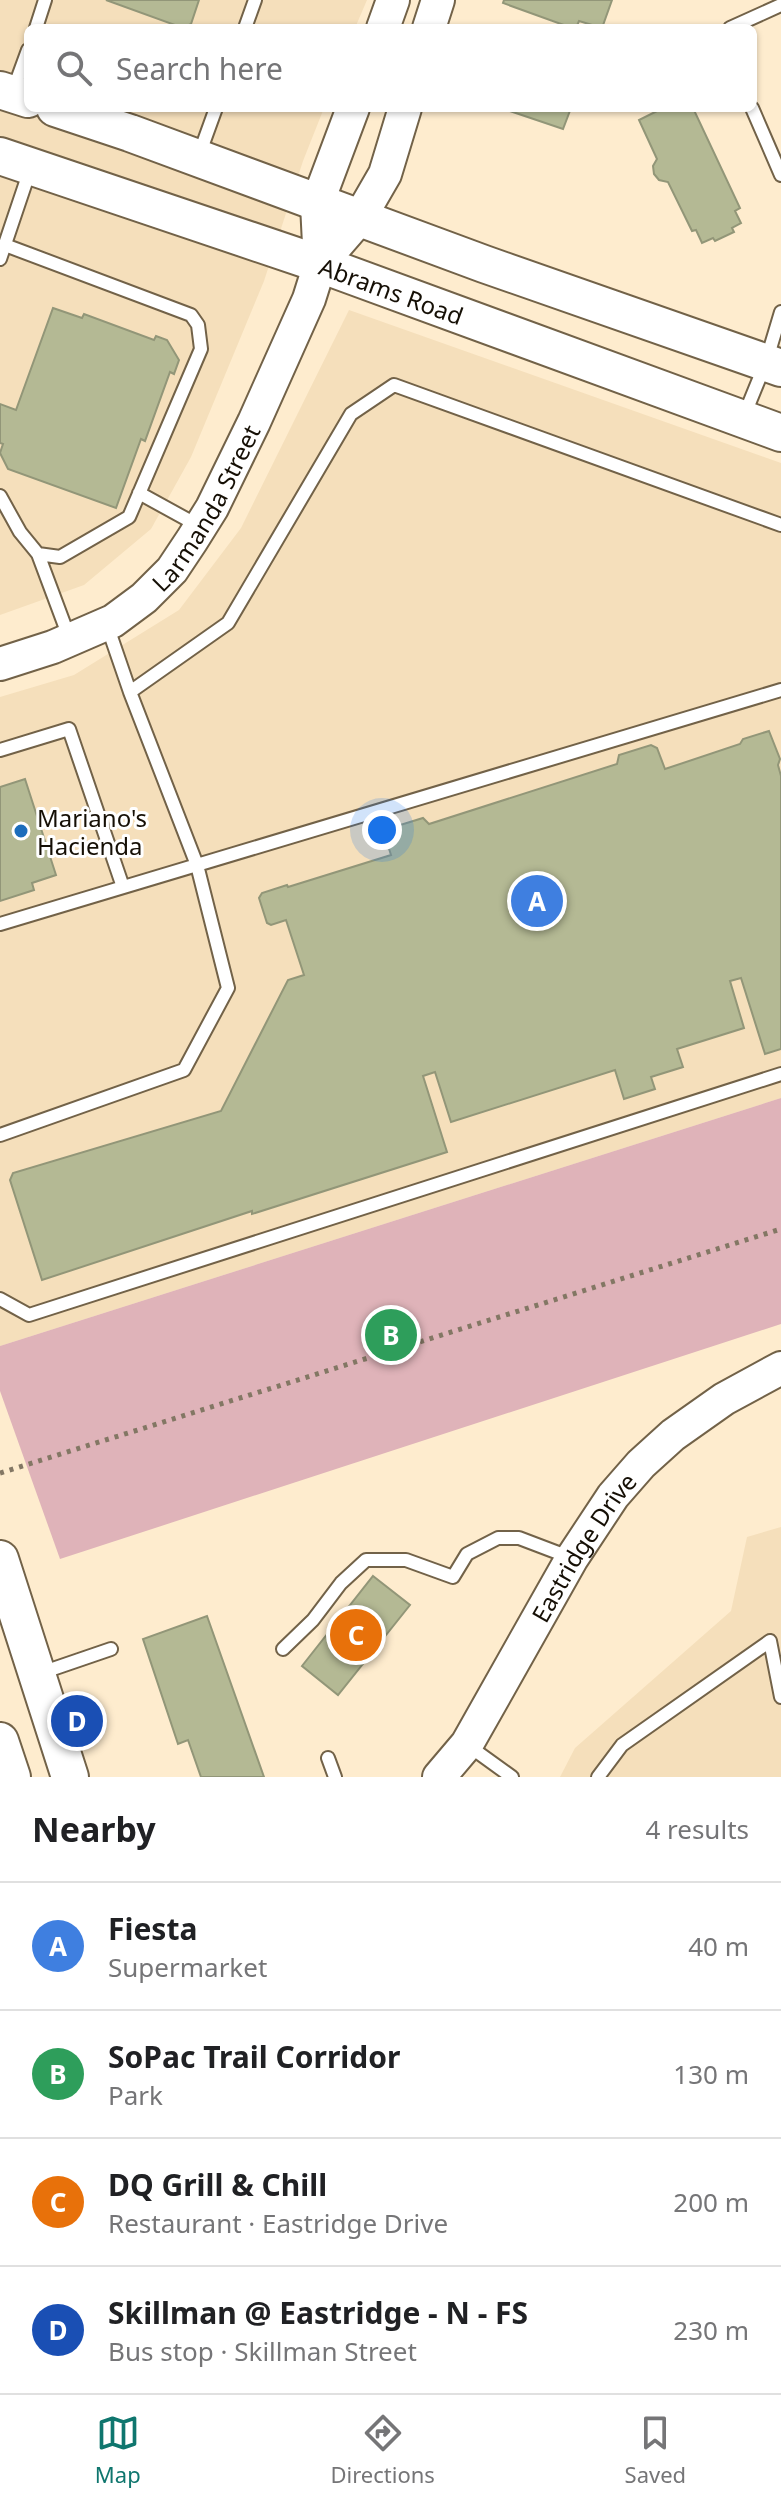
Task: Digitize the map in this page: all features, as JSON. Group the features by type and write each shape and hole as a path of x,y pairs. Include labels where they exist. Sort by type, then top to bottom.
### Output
{"main road":[{"path":"66,112 774,365"},
{"name":"Abrams Road","path":"16,162 320,264 781,433"},
{"path":"0,1559 70,1777"},
{"path":"0,1741 12,1777"}],"street":[{"path":"384,24 393,0"},
{"path":"430,24 438,0"},
{"name":"Larmanda Street","path":"0,664 107,623 144,598 163,579 200,527 254,422 309,299 320,264 317,204 352,112"},
{"name":"Larmanda Street","path":"320,264 359,219 385,174 404,112"},
{"name":"Eastridge Drive","path":"439,1777 467,1744 572,1558 613,1496 673,1435 724,1399 781,1368"}],"lane":[{"path":"37,24 45,0"},
{"path":"246,24 255,0"},
{"path":"739,24 781,5"},
{"path":"13,95 24,62"},
{"path":"198,158 215,112"},
{"path":"754,112 781,175"},
{"path":"0,259 5,245 16,162"},
{"path":"5,245 191,315 198,325 201,349 129,517 60,557 38,554"},
{"path":"743,419 774,365 781,312"},
{"path":"130,692 228,623 351,414 394,385 781,525"},
{"path":"139,493 200,527"},
{"path":"0,496 20,532 38,554 70,639"},
{"path":"0,1135 184,1070 228,988 197,865 130,692 107,623"},
{"path":"0,924 781,690"},
{"path":"0,750 69,729 123,887"},
{"path":"0,1299 29,1315 781,1074"},
{"path":"283,1649 313,1620 341,1583 366,1560 406,1560 453,1577 467,1554 498,1538 519,1538 572,1558"},
{"path":"598,1777 622,1745 776,1640 781,1697"},
{"path":"37,1675 111,1649"},
{"path":"467,1744 512,1777"},
{"path":"328,1758 335,1777"}],"path":[{"path":"0,1473 781,1229"}],"shaded area":[{"path":"0,0 367,0 357,24 24,24 24,112 322,112 264,281 191,457 151,529 84,585 0,615"},
{"path":"349,310 781,463 781,1098 0,1346 0,697 74,675 179,610 241,528"},
{"path":"781,1098 781,1324 60,1559 0,1391 0,1346"},
{"path":"781,1527 781,1777 560,1777 575,1748 731,1611 747,1537"}],"building":[{"path":"106,0 199,0 191,24 172,24"},
{"path":"504,0 612,0 603,24 579,21 578,24 561,24 503,3"},
{"path":"513,112 569,112 563,129"},
{"path":"655,112 695,112 740,208 735,211 741,223 732,228 734,232 702,243 696,230 692,231 668,182 659,180 654,174 653,166 657,159 639,120"},
{"path":"53,308 82,318 84,314 154,340 156,336 167,340 179,360 174,374 170,372 145,441 141,439 116,508 8,469 0,453 3,444 0,443 0,404 16,410"},
{"path":"769,731 780,759 781,776 781,1049 765,1054 741,978 730,981 744,1028 677,1049 683,1067 651,1077 655,1089 624,1099 615,1070 451,1122 435,1072 423,1076 447,1152 252,1214 252,1211 42,1280 10,1180 13,1173 221,1111 288,980 304,975 286,920 271,925 267,923 259,898 262,893 391,855 384,833 387,829 423,818 429,824 617,764 619,755 651,745 657,748 665,769"},
{"name":"Mariano's Hacienda","path":"25,779 56,875 32,883 34,890 0,901 0,787"},
{"path":"373,1576 410,1605 338,1695 302,1666"},
{"path":"207,1616 264,1777 201,1777 188,1740 178,1744 143,1639"}],"place":[{"name":"Mariano's Hacienda","path":"21,831"},
{"name":"Fiesta","path":"537,901"},
{"name":"SoPac Trail Corridor","path":"391,1335"},
{"name":"DQ Grill & Chill","path":"356,1635"},
{"name":"Skillman @ Eastridge - N - FS","path":"77,1721"}]}
